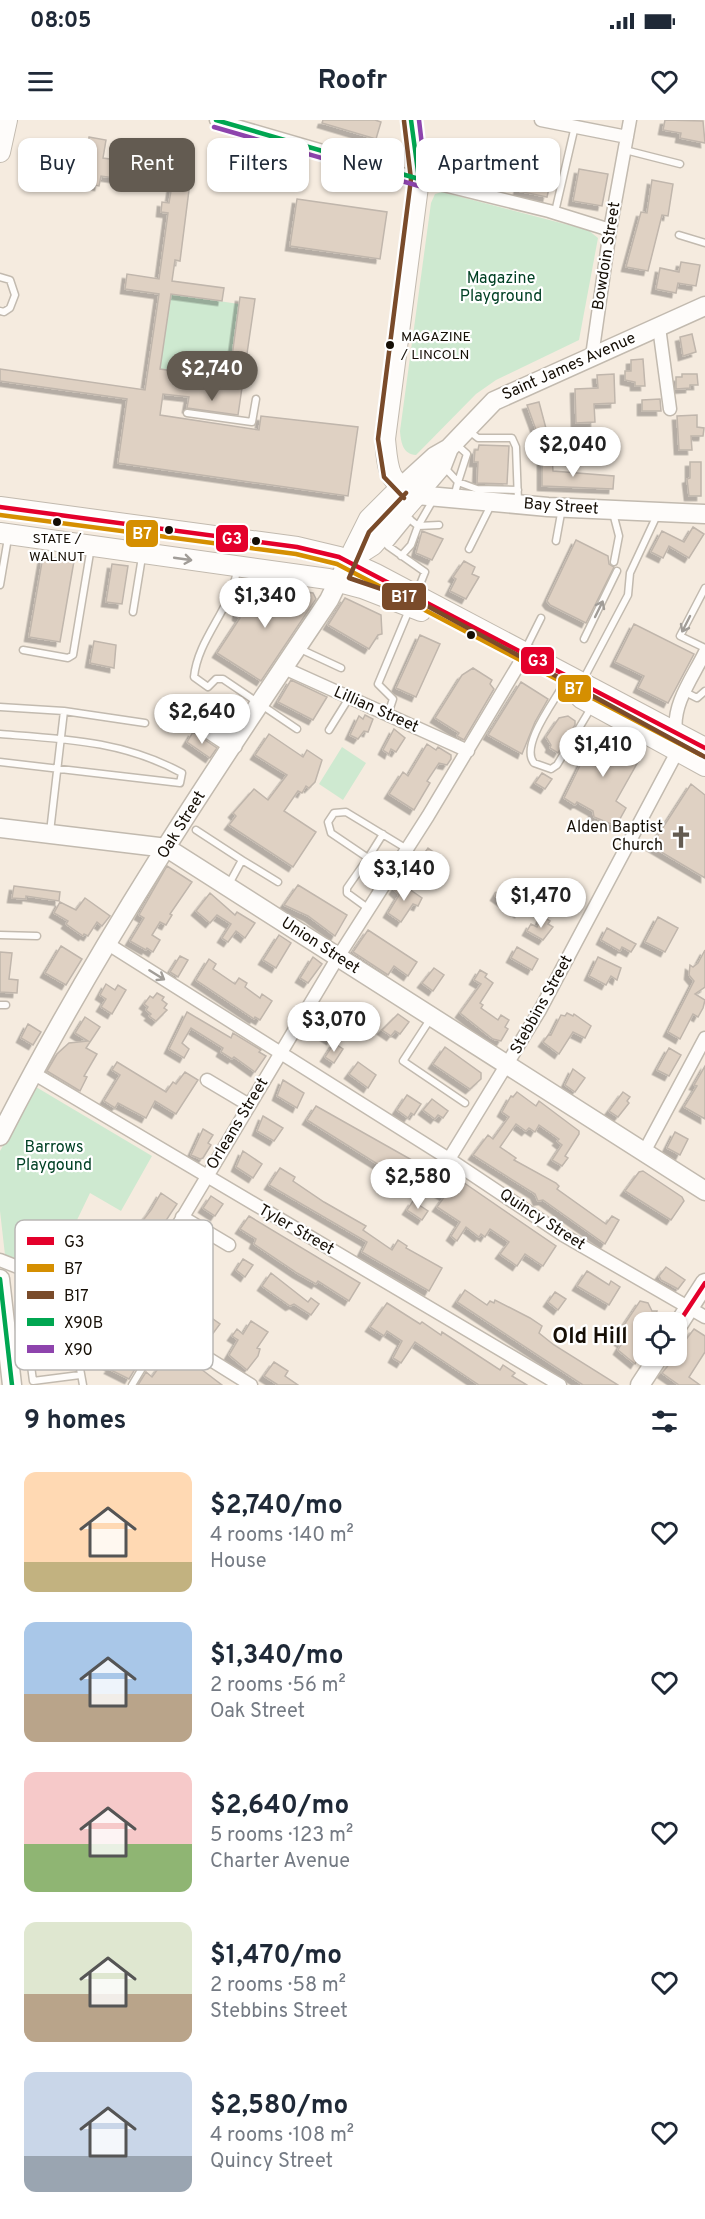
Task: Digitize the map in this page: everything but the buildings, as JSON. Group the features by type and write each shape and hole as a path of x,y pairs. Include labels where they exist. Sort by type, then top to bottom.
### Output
{"main road":[{"path":"0,152 7,120"},
{"path":"411,120 416,157"},
{"path":"417,192 386,420 388,464 391,476 417,493"},
{"name":"Saint James Avenue","path":"348,561 373,545 406,516 435,456 457,440 494,401 705,306"},
{"name":"Saint James Avenue","path":"339,582 357,537 369,519 417,493 442,466 457,440"},
{"name":"Bay Street","path":"417,493 456,490 483,497 518,497 562,508 705,514"},
{"path":"0,507 297,547 348,561 413,601 521,658 581,683 673,740 705,766"},
{"path":"120,550 122,524"},
{"path":"4,534 339,582 413,601"},
{"name":"Oak Street","path":"0,1136 33,1073 108,944 339,582"},
{"path":"521,658 562,687 593,704 673,740 705,748"},
{"path":"189,716 233,745"},
{"name":"Union Street","path":"0,828 167,849 643,1154 705,1191"},
{"name":"Oak Street","path":"0,1109 33,1073"},
{"path":"0,1279 9,1373"},
{"path":"697,1313 705,1283"},
{"path":"640,1385 652,1366"}],"street":[{"path":"216,120 416,178"},
{"path":"541,120 627,137"},
{"name":"Bowdoin Street","path":"592,356 610,230 630,120"},
{"path":"471,192 555,213 610,230"},
{"path":"659,327 670,409"},
{"name":"Stebbins Street","path":"449,1159 508,1067 673,740 674,718 705,652"},
{"name":"Orleans Street","path":"180,1220 338,957 468,751 521,658"},
{"name":"Lillian Street","path":"284,668 468,751"},
{"name":"Quincy Street","path":"108,944 449,1159 563,1234 697,1313"},
{"path":"643,1154 705,1038"},
{"name":"Tyler Street","path":"33,1073 205,1177 560,1385"},
{"path":"207,1080 249,1105"},
{"path":"182,1217 187,1220"},
{"path":"213,1235 229,1245"},
{"path":"0,1260 15,1266"},
{"path":"213,1365 234,1380 251,1385"}],"lane":[{"path":"555,213 575,126"},
{"path":"624,150 680,164"},
{"path":"679,235 705,243"},
{"path":"0,311 4,312 10,308 15,295 13,285 2,278"},
{"path":"187,413 252,422 256,399"},
{"path":"457,440 512,438 516,447 518,497"},
{"path":"456,490 467,454 457,440"},
{"path":"442,466 456,490"},
{"path":"401,556 410,544 418,526 417,493"},
{"path":"469,549 483,497"},
{"path":"556,541 562,508"},
{"path":"613,511 620,536 614,562"},
{"path":"581,683 628,595 630,573 658,513"},
{"path":"387,716 393,699 378,684 425,572 388,546 399,535 406,516 418,526 440,525"},
{"path":"0,585 4,560 4,534"},
{"path":"23,650 68,658 73,655 91,546"},
{"path":"133,612 142,554"},
{"path":"238,567 236,581 227,605 200,653 194,677 208,687 220,678 297,729"},
{"path":"584,639 617,571"},
{"path":"705,588 680,636 705,648"},
{"path":"521,658 541,618"},
{"path":"297,648 341,668"},
{"path":"562,687 533,739 530,752 534,763 551,768 557,765 593,704"},
{"path":"685,692 697,698 705,691"},
{"path":"329,730 349,698"},
{"path":"0,707 64,711 146,723"},
{"path":"50,833 64,711"},
{"path":"0,734 62,738 128,748 182,773 180,783 0,762"},
{"path":"368,858 331,833 328,822 334,813 346,812 407,849"},
{"path":"196,830 278,882"},
{"path":"369,909 347,893 347,888 383,834"},
{"path":"227,887 242,860"},
{"path":"0,935 37,936"},
{"path":"431,1017 403,1061 465,1103"},
{"path":"32,1370 33,1381 80,1375"},
{"path":"79,1370 83,1385"},
{"path":"132,1385 141,1370"}],"green space":[{"name":"Magazine Playground","path":"442,192 588,230 598,238 579,340 496,380 476,394 416,455 405,450 400,431 431,203 435,194"},
{"path":"171,294 239,304 229,379 160,369"},
{"path":"342,747 366,763 343,800 319,784"},
{"name":"Barrows Playgound","path":"36,1087 152,1156 121,1211 90,1193 77,1220 15,1220 15,1259 5,1255 0,1211 0,1151"}],"transit line":[{"name":"X90B","path":"216,120 419,179 411,120"},
{"name":"X90","path":"214,127 419,186 424,184 426,179 419,120"},
{"name":"B17","path":"404,121 411,179 378,439 384,477 404,498"},
{"name":"B17","path":"406,493 369,532 349,578 420,602 705,757"},
{"name":"G3","path":"0,507 297,547 339,557 705,748"},
{"name":"B7","path":"0,515 296,554 337,564 701,755"},
{"name":"X90B","path":"0,1279 12,1385"},
{"name":"G3","path":"686,1312 705,1283"}],"place":[{"name":"MAGAZINE / LINCOLN","path":"390,345"},
{"name":"STATE / WALNUT","path":"57,522"},
{"name":"Alden Baptist Church","path":"681,837"}],"district":[{"name":"Old Hill","path":"590,1337"}]}
